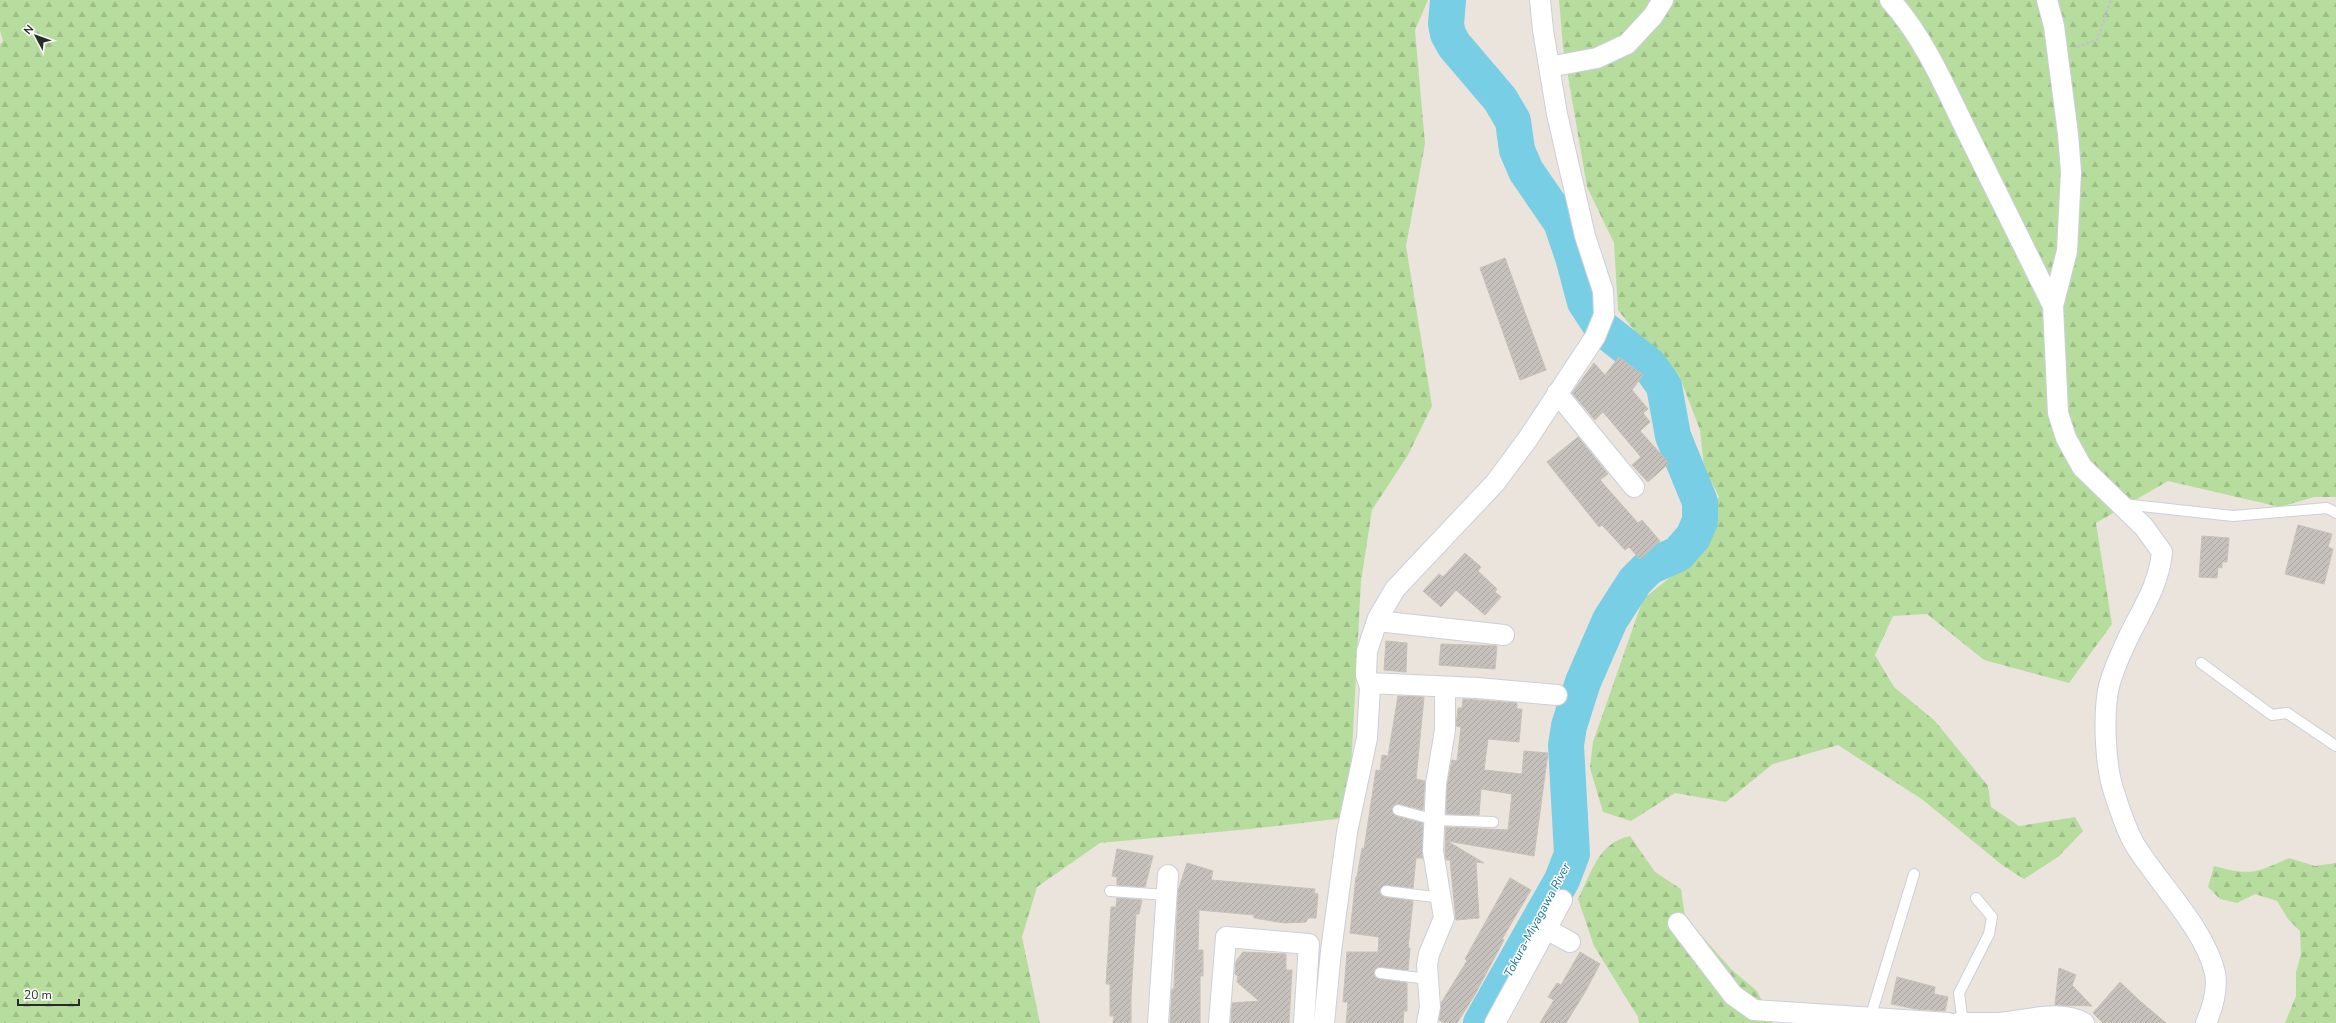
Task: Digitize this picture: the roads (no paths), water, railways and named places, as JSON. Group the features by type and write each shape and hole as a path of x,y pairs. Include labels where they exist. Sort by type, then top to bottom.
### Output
{"street":[{"path":"1324,1023 1331,951 1346,832 1367,738 1369,683 1366,675 1367,651 1377,621 1395,589 1494,483 1527,440 1595,338 1604,315 1603,291 1585,236 1549,67 1540,0"},
{"path":"1549,67 1597,58 1627,44 1653,16 1663,0"},
{"path":"1890,0 1903,14 1919,39 1946,90 2053,306"},
{"path":"2047,0 2058,55 2068,134 2070,204 2067,252 2053,306 2058,413 2066,438 2082,467 2144,527 2162,552 2160,569 2151,596 2128,639 2109,686 2106,709 2108,754 2112,787 2126,827 2135,844 2197,934 2208,954 2215,974 2211,1019"},
{"path":"1557,393 1634,487"},
{"path":"1377,621 1504,635"},
{"path":"1369,683 1445,688 1477,688 1557,695"},
{"path":"1427,1023 1430,1007 1427,965 1429,954 1444,918 1442,898 1433,856 1436,784 1445,730 1445,688"},
{"path":"1158,1023 1168,875"},
{"path":"1495,1023 1562,900"},
{"path":"1678,923 1733,995 1754,1010 1948,1023"},
{"path":"1546,929 1570,942"},
{"path":"1219,1023 1226,936 1309,944 1304,1023"},
{"path":"1958,1023 1999,1023 2040,1017 2064,1017 2084,1023"}],"lane":[{"path":"2119,504 2233,516 2327,508 2336,513"},
{"path":"2201,663 2272,715 2287,713 2336,746"},
{"path":"1398,810 1435,820 1493,822"},
{"path":"1870,1018 1914,874"},
{"path":"1110,891 1167,895"},
{"path":"1386,891 1442,898"},
{"path":"1963,1023 1959,993 1988,934 1992,917 1976,898"},
{"path":"1380,972 1428,979"}],"waterway":[{"name":"Tokura-Miyagawa River","path":"1448,0 1446,24 1448,34 1454,45 1500,99 1513,121 1517,150 1526,171 1561,222 1573,257 1585,302 1602,328 1649,365 1664,386 1673,436 1700,502 1700,521 1693,537 1678,554 1649,567 1635,581 1610,620 1583,682 1569,726 1566,745 1572,854 1562,880 1481,1023"}]}
